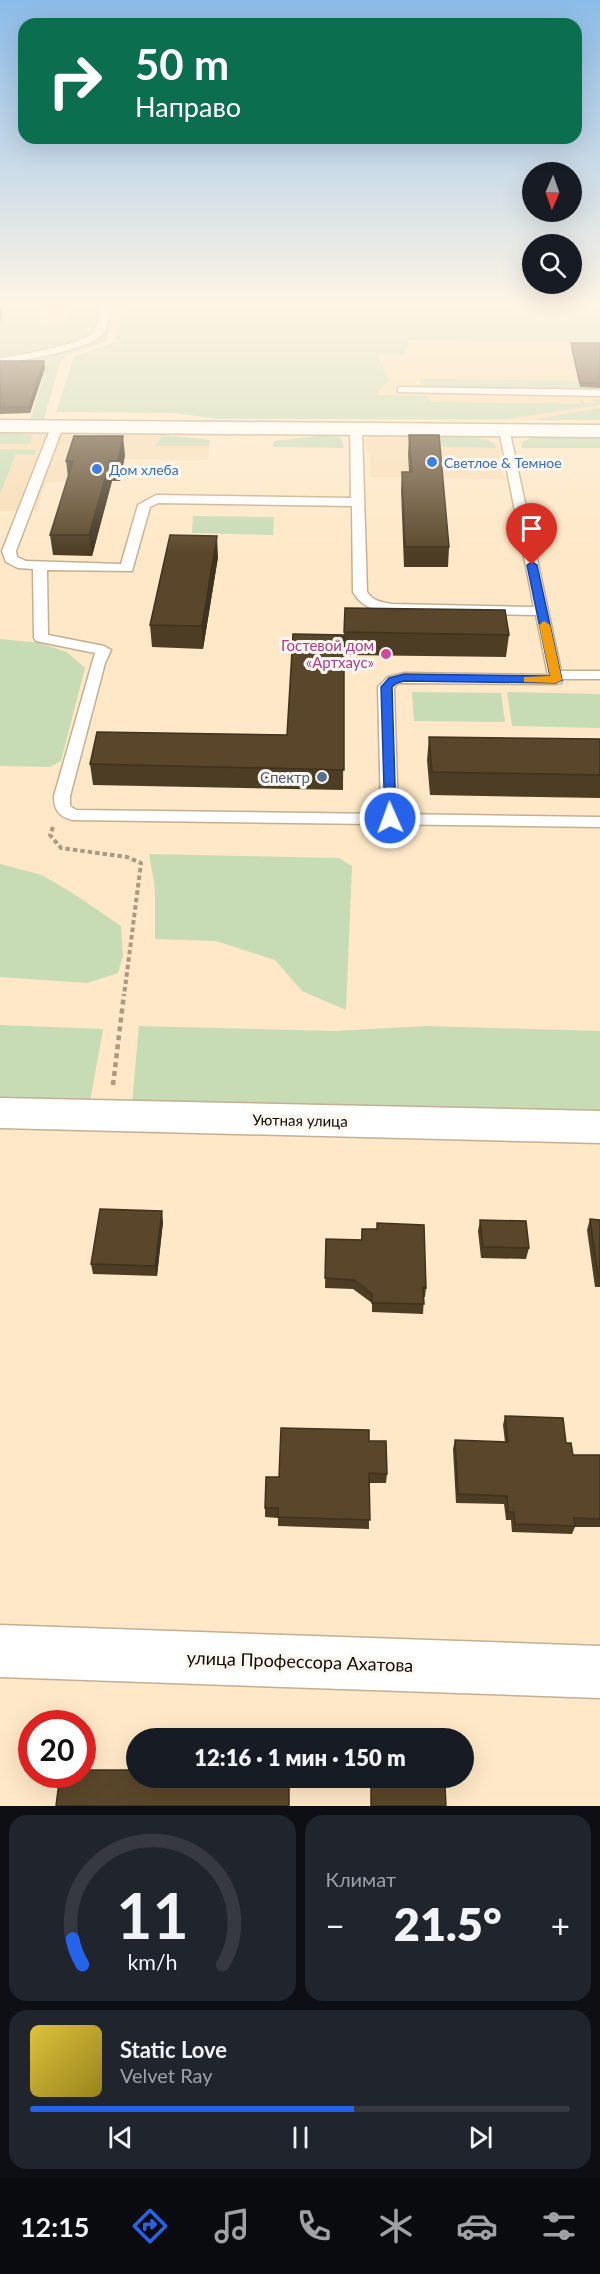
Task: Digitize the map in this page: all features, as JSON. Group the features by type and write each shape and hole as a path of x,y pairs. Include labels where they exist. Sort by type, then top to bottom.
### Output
{"street":[{"path":"0,426 600,431"},
{"name":"Уютная улица","path":"0,1113 600,1127"},
{"name":"улица Профессора Ахатова","path":"0,1651 600,1672"}],"lane":[{"path":"402,390 600,393"},
{"path":"57,427 9,552 11,559 17,562 40,567 127,568 144,505 156,499 358,502"},
{"path":"356,429 360,592 364,600 373,605 392,608 541,611"},
{"path":"390,818 386,687 393,680 404,677 556,680 504,430"},
{"path":"40,567 41,638 104,650 98,663 62,796 62,808 73,815 600,822"},
{"path":"555,675 600,675"}],"path":[{"path":"62,808 50,835 61,848 127,857 141,863 109,1116"}],"shaded area":[{"path":"383,386 600,386 600,420 361,420 394,415 374,396"},
{"path":"0,433 163,435 210,440 208,460 126,459 120,481 46,482 36,511 0,511 0,494 16,454 35,455 36,450 0,449"},
{"path":"375,434 472,435 491,440 498,445 504,479 370,477 370,453 365,447 364,440"}],"green space":[{"path":"40,386 53,386 43,422 30,422"},
{"path":"64,386 383,386 375,395 426,396 430,402 581,404 581,399 584,403 593,403 592,399 600,399 600,405 504,419 218,419 174,413 56,412"},
{"path":"427,386 600,386 600,390"},
{"path":"600,408 600,420 532,420"},
{"path":"0,433 33,435 29,444 0,444"},
{"path":"163,435 210,440 209,446 155,446"},
{"path":"327,435 341,438 344,448 273,447 274,441"},
{"path":"435,437 480,438 494,443 496,448 443,447"},
{"path":"534,437 600,438 600,448 521,448 522,442"},
{"path":"0,449 36,450 35,455 16,454 0,494"},
{"path":"193,516 274,517 273,535 192,533"},
{"path":"0,639 40,643 67,652 85,668 61,761 50,767 0,766"},
{"path":"412,692 501,693 505,722 414,721"},
{"path":"507,692 600,694 600,728 512,726"},
{"path":"149,854 339,858 352,866 346,1010 302,991 275,960 216,941 155,939 155,889"},
{"path":"0,864 42,875 121,926 123,956 118,973 87,983 0,977"},
{"path":"0,1025 103,1029 90,1102 0,1100"},
{"path":"139,1026 335,1031 426,1026 600,1031 600,1115 132,1103"}],"building":[{"path":"0,386 36,386 29,407 0,407"},
{"path":"409,435 439,435 449,547 405,547 402,472 412,472"},
{"path":"74,436 123,436 118,461 110,461 89,535 50,535 73,461 66,461"},
{"path":"170,535 217,536 202,626 150,625"},
{"path":"345,608 505,610 509,635 344,632"},
{"path":"293,634 344,635 344,770 90,764 97,732 287,735"},
{"path":"429,737 600,739 600,775 432,772"},
{"path":"100,1209 162,1211 155,1266 91,1264"},
{"path":"590,1219 600,1220 600,1277 598,1276"},
{"path":"480,1220 526,1221 529,1248 483,1247"},
{"path":"377,1223 424,1225 426,1288 423,1287 424,1304 372,1303 372,1294 354,1280 325,1278 326,1239 362,1240 362,1229 377,1229"},
{"path":"505,1416 563,1418 566,1443 571,1443 573,1455 600,1455 600,1519 574,1518 575,1526 515,1524 514,1512 508,1512 507,1496 458,1494 455,1440 508,1442"},
{"path":"281,1428 369,1430 369,1441 386,1441 387,1474 369,1473 370,1520 278,1517 278,1508 265,1508 266,1477 279,1477"},
{"path":"96,1770 126,1770 126,1788 289,1788 289,1806 56,1806 58,1788 96,1788"},
{"path":"371,1788 445,1788 446,1806 371,1806"}],"slow traffic":[{"path":"528,679 556,680 544,625"}],"place":[{"name":"Светлое & Темное","path":"432,462"},
{"name":"Дом хлеба","path":"97,469"},
{"name":"Гостевой дом «Артхаус»","path":"386,654"},
{"name":"Спектр","path":"322,777"}],"route":[{"path":"390,818 386,687 393,680 404,677 556,680 532,565"}]}
